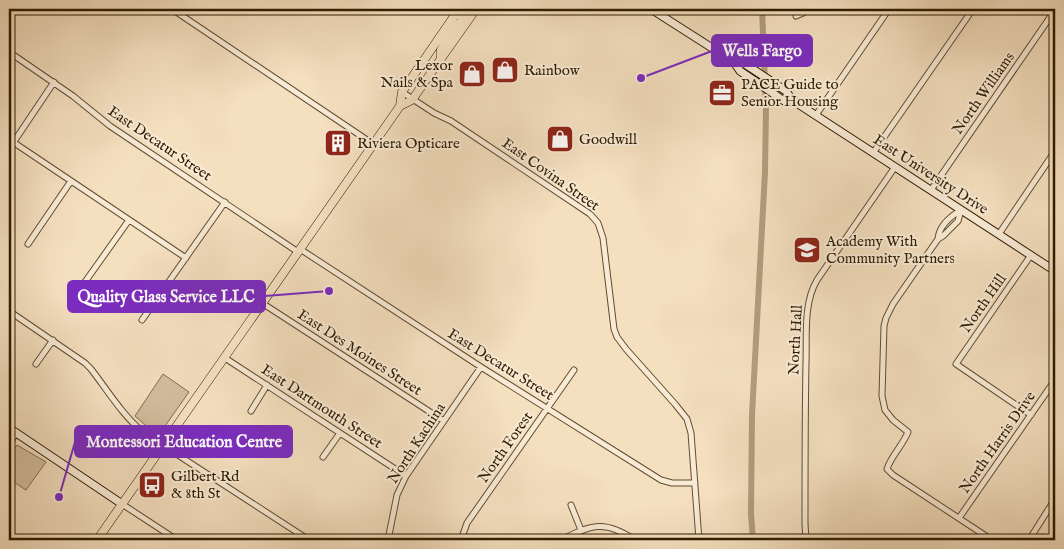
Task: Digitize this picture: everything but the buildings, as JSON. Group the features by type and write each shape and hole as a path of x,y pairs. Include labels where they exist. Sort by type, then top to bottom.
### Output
{"main road":[{"path":"97,540 400,106 402,92 459,9"},
{"path":"463,27 461,19 467,9"},
{"path":"400,106 412,100 476,9"},
{"name":"East University Drive","path":"651,9 734,62 745,64 786,91 792,100 1055,271"},
{"path":"441,59 441,50 455,26 452,20"},
{"name":"East University Drive","path":"734,62 740,71 784,101 792,100"},
{"path":"9,428 122,504"}],"street":[{"path":"172,9 373,144"},
{"path":"796,16 807,9"},
{"path":"816,115 888,10 881,9"},
{"path":"874,153 973,9"},
{"name":"North Williams","path":"931,190 1055,10"},
{"name":"East Decatur Street","path":"9,52 80,101 110,126 481,367 661,480 672,483 695,483"},
{"path":"9,149 54,82"},
{"name":"East Covina Street","path":"402,92 434,114 451,121 590,214 598,223 603,238 614,329 617,337 626,349 687,419 691,433 695,483"},
{"path":"13,142 186,258"},
{"path":"999,234 1055,151"},
{"name":"North Hall","path":"806,540 805,387 807,313 813,287 895,167"},
{"path":"28,244 71,181"},
{"path":"142,320 225,202"},
{"path":"961,210 958,221 938,239 893,304 884,326 882,396 885,410 893,420 908,432 906,439 889,463 887,470 992,540"},
{"path":"85,282 129,220"},
{"name":"North Hill","path":"1031,255 956,364 1031,415"},
{"name":"East Des Moines Street","path":"262,304 444,421"},
{"path":"9,311 86,363 129,419 140,429 163,446 309,540"},
{"path":"36,364 52,340"},
{"name":"East Dartmouth Street","path":"225,358 406,476"},
{"name":"North Kachina","path":"387,540 397,495 406,476 481,367"},
{"name":"North Forest","path":"461,540 467,523 574,370"},
{"name":"North Harris Drive","path":"959,518 1055,380"},
{"path":"250,411 267,385"},
{"path":"9,444 16,433"},
{"path":"323,457 340,433"},
{"path":"695,483 699,540"},
{"path":"1029,540 1055,499"},
{"path":"122,504 177,540"},
{"path":"571,505 581,530"},
{"path":"561,540 581,530 596,526 609,527 635,540"}],"shaded area":[{"path":"163,374 189,392 158,436 135,416"},
{"path":"17,445 46,462 26,490 9,479 9,457"}],"waterway":[{"path":"753,540 751,514 752,415 765,172 766,108 762,9"}],"place":[{"name":"Rainbow","path":"505,70"},
{"name":"Lexor Nails & Spa","path":"472,74"},
{"name":"Wells Fargo","path":"641,78"},
{"name":"PACE Guide to Senior Housing","path":"722,93"},
{"name":"Goodwill","path":"560,139"},
{"name":"Riviera Opticare","path":"338,143"},
{"name":"Academy With Community Partners","path":"807,250"},
{"name":"Quality Glass Service LLC","path":"329,291"},
{"name":"Gilbert Rd & 8th St","path":"152,485"},
{"name":"Montessori Education Centre","path":"59,497"}]}
